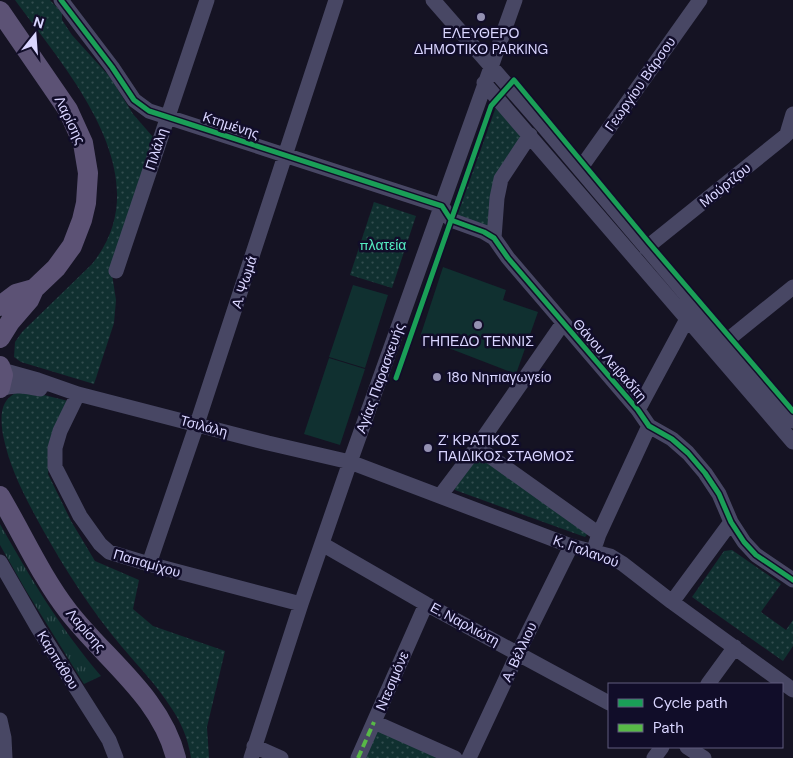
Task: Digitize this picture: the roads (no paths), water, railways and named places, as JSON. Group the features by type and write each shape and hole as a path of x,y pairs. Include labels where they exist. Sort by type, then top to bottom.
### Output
{"main road":[{"name":"Λαρίσης","path":"0,11 68,110 83,143 88,173 86,203 75,240 64,258 34,289 0,338"},
{"name":"Λαρίσης","path":"0,306 16,294 34,289"},
{"name":"Λαρίσης","path":"0,496 34,560 64,606 130,679 155,712 176,758"}],"street":[{"name":"Πιλάλη","path":"116,271 207,0"},
{"name":"Α. Ψωμά","path":"149,564 197,424 336,0"},
{"path":"433,0 580,169 793,421"},
{"name":"Αγίας Παρασκευής","path":"252,752 350,462 515,0"},
{"name":"Γεωργίου Βάρσου","path":"580,169 700,0"},
{"name":"Κτημένης","path":"65,2 134,100 149,112 442,206"},
{"path":"484,83 793,442"},
{"name":"Μούρτζου","path":"646,248 790,137 793,114"},
{"path":"494,238 497,198 501,179 530,135"},
{"name":"Θάνου Λειβαδίτη","path":"442,206 451,220 484,232 494,238 508,258 638,410 649,426 672,439 688,452 719,494 731,522 744,542 756,555 793,580"},
{"path":"725,342 793,286"},
{"path":"638,410 688,319"},
{"path":"440,496 477,447 563,323"},
{"name":"Τσιλάλη","path":"0,379 38,380 78,394 350,462"},
{"name":"Παπαμίχου","path":"78,394 66,416 55,448 55,467 80,516 100,544 109,552 149,564 301,604"},
{"path":"594,552 599,534 649,426"},
{"path":"477,447 599,534"},
{"name":"Κ. Γαλανού","path":"350,462 571,546 610,556 793,690"},
{"path":"672,602 731,522"},
{"name":"Ε. Ναρλιώτη","path":"322,544 426,604 608,702"},
{"name":"Α. Βέλλιου","path":"470,758 518,653 571,546"},
{"name":"Καρπάθου","path":"0,562 38,628 106,734 116,758"},
{"name":"Ντεσιμόνε","path":"358,758 426,604"},
{"path":"709,683 735,647"},
{"path":"0,720 4,738 5,758"},
{"path":"374,722 455,758"},
{"path":"689,748 704,758"},
{"path":"252,752 281,758"}],"place":[{"name":"ΕΛΕΥΘΕΡΟ ΔΗΜΟΤΙΚΟ PARKING","path":"481,17"},
{"name":"ΓΗΠΕΔΟ ΤΕΝΝΙΣ","path":"478,325"},
{"name":"18ο Νηπιαγωγείο","path":"437,377"},
{"name":"Ζ' ΚΡΑΤΙΚΟΣ ΠΑΙΔΙΚΟΣ ΣΤΑΘΜΟΣ","path":"428,448"}],"park label":[{"name":"πλατεία","path":"383,245"}]}
